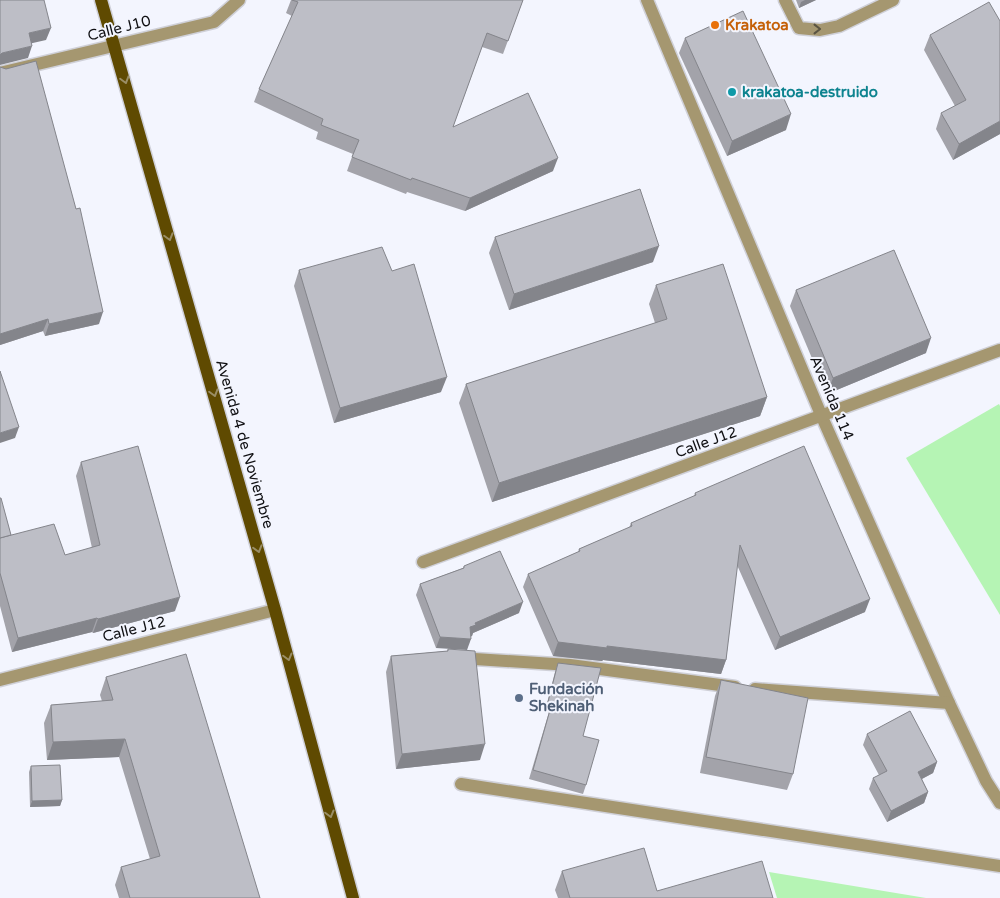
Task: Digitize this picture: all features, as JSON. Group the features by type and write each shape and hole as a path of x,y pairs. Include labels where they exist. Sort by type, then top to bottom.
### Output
{"main road":[{"name":"Avenida 4 de Noviembre","path":"101,0 275,610 353,898"}],"street":[{"name":"Calle J10","path":"0,73 214,22 239,0"},
{"name":"Avenida 114","path":"647,0 822,417 949,703 986,782 1000,803"},
{"path":"785,0 799,28 820,30 839,26 893,0"},
{"name":"Calle J12","path":"423,562 822,417 1000,350"},
{"name":"Calle J12","path":"0,680 275,610"},
{"path":"443,657 570,665 745,689 949,703"},
{"path":"461,784 1000,866"}],"green space":[{"path":"999,404 1000,406 1000,615 906,458"},
{"path":"769,872 926,898 777,898"}],"building":[{"path":"0,0 44,0 51,28 29,33 32,46 0,55"},
{"path":"292,0 523,0 508,41 487,33 453,127 528,93 558,158 470,198 412,178 411,180 352,157 359,140 321,125 323,119 259,89 298,2"},
{"path":"989,2 1000,21 1000,121 959,144 941,113 966,100 930,35"},
{"name":"krakatoa-destruido","path":"743,11 791,114 732,141 685,38"},
{"path":"36,61 76,209 80,208 103,312 49,324 48,319 0,334 0,67 6,69"},
{"path":"640,189 659,246 514,294 495,237"},
{"path":"382,247 392,271 414,264 447,377 340,408 299,270"},
{"path":"894,250 931,338 833,378 796,290"},
{"path":"723,264 767,397 499,483 466,384 667,319 656,285"},
{"path":"0,371 19,427 0,433"},
{"path":"138,446 180,597 18,638 0,573 0,538 54,524 65,555 100,545 81,462"},
{"path":"804,446 870,599 780,637 740,545 726,660 558,642 528,574 632,526 631,523 696,495 695,493"},
{"path":"0,498 11,535 0,538"},
{"path":"500,551 523,602 475,623 476,625 470,627 471,639 440,637 420,584 464,568 464,566"},
{"path":"448,649 475,651 485,744 402,754 391,656 448,651"},
{"path":"186,654 260,898 130,898 121,867 160,856 125,739 53,742 51,705 113,700 106,677"},
{"path":"558,663 601,668 583,736 599,740 586,785 533,770 552,703 548,702"},
{"path":"721,680 808,698 793,774 706,757"},
{"path":"910,711 937,762 918,772 928,792 891,811 873,778 887,771 867,734"},
{"path":"60,765 62,800 32,801 31,766"},
{"path":"644,848 657,891 762,861 773,898 570,898 562,871"}],"place":[{"name":"Krakatoa","path":"715,25"},
{"name":"krakatoa-destruido","path":"732,92"},
{"name":"Fundación Shekinah","path":"519,698"}]}
